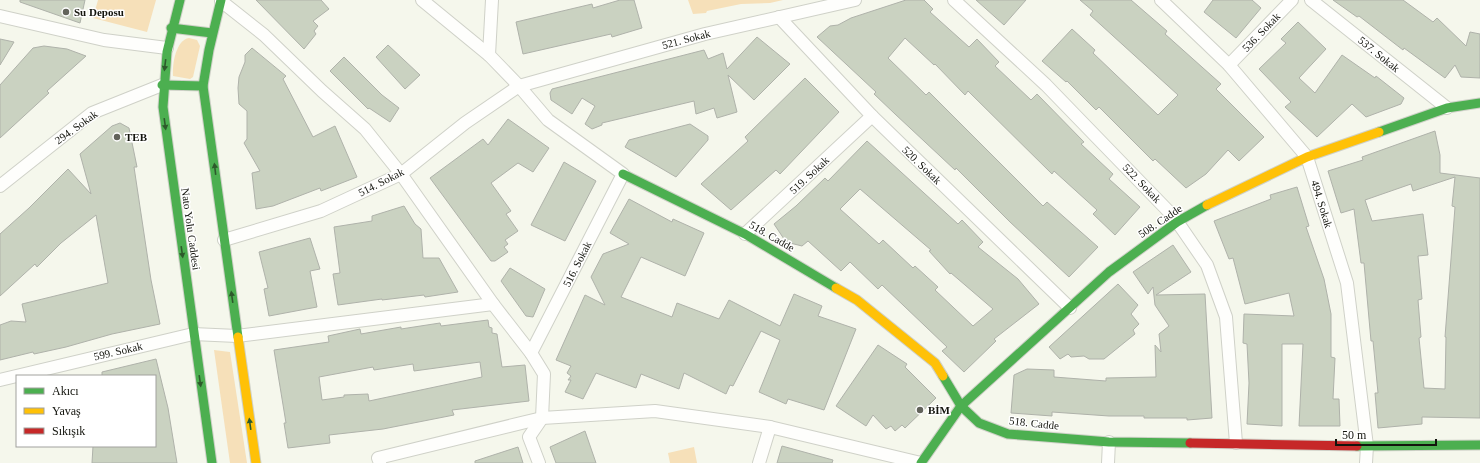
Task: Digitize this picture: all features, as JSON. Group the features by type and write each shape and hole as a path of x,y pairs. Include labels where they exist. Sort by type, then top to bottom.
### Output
{"street":[{"name":"Nato Yolu Caddesi","path":"180,0 171,28 167,48 162,85 163,107 193,334 212,463"},
{"path":"422,0 489,55 519,86 548,120 623,174"},
{"path":"489,55 492,0"},
{"name":"521. Sokak","path":"519,86 705,34 855,0"},
{"name":"522. Sokak","path":"954,0 1046,85 1177,222 1207,265 1226,317 1236,443"},
{"name":"494. Sokak","path":"1161,0 1229,65 1307,157 1347,283 1367,446 1366,463"},
{"name":"536. Sokak","path":"1229,65 1292,0"},
{"name":"537. Sokak","path":"1311,0 1446,108"},
{"path":"256,463 237,336 204,86 212,34 221,1 264,35 322,91 365,129 401,174 493,304 531,353 544,374 542,418 529,437 538,463"},
{"path":"0,16 104,40 167,48"},
{"name":"520. Sokak","path":"779,17 872,116 1070,308"},
{"path":"171,28 212,34"},
{"path":"162,85 204,86"},
{"name":"294. Sokak","path":"0,186 92,113 162,85"},
{"name":"514. Sokak","path":"224,240 321,211 401,174 465,123 519,86"},
{"name":"508. Cadde","path":"921,463 961,406 1109,272 1177,222 1218,199 1307,157 1446,108 1480,103"},
{"name":"519. Sokak","path":"745,234 872,116"},
{"name":"518. Cadde","path":"623,174 745,234 857,300 935,363 961,406 979,423 1008,434 1110,442 1367,446 1480,445"},
{"name":"516. Sokak","path":"531,353 623,174"},
{"name":"599. Sokak","path":"21,375 193,334 237,336 493,304"},
{"name":"599. Sokak","path":"0,380 16,376"},
{"path":"380,463 378,458 542,418 655,411 770,427 921,463"},
{"path":"759,463 770,427"},
{"path":"1108,463 1110,442"}],"shaded area":[{"path":"98,0 156,0 147,32 93,18"},
{"path":"688,0 783,0 770,3 741,4 707,11 706,13 693,14"},
{"path":"189,38 197,40 200,46 193,77 190,79 173,76 174,59 178,48 181,43"},
{"path":"214,350 230,352 247,463 230,463"},
{"path":"694,447 697,463 670,463 668,453"}],"building":[{"name":"Su Deposu","path":"20,0 85,0 80,23 20,2"},
{"path":"256,0 321,0 329,9 313,21 318,26 314,31 316,34 304,49"},
{"path":"620,0 634,0 642,28 612,37 611,34 523,54 516,22 592,4 593,8"},
{"path":"906,0 924,0 933,9 930,12 969,47 977,39 999,62 995,66 1031,100 1037,94 1084,142 1081,144 1113,174 1109,179 1140,207 1115,235 1093,214 1097,210 1054,171 1052,174 968,91 965,95 935,64 934,65 905,38 888,58 926,95 929,92 1043,206 1047,202 1098,247 1069,277 1010,222 956,168 955,170 874,94 876,92 817,37 830,26 838,25 851,18"},
{"path":"976,0 1026,0 1004,25"},
{"path":"1080,0 1131,0 1167,31 1165,34 1221,84 1216,89 1264,137 1239,161 1228,150 1206,174 1186,188 1155,159 1153,161 1099,107 1096,110 1067,81 1066,82 1042,61 1072,29 1095,50 1093,53 1158,115 1178,95 1090,15 1093,11"},
{"path":"1213,0 1252,0 1261,8 1236,38 1204,12"},
{"path":"1333,0 1403,0 1433,22 1437,18 1466,46 1470,32 1480,34 1480,78 1461,77 1455,65 1445,78 1404,48 1403,50 1359,16 1357,17"},
{"path":"1298,22 1326,49 1299,78 1315,93 1342,55 1375,78 1376,76 1404,98 1401,104 1366,117 1352,104 1317,137 1285,107 1291,102 1259,69 1286,43 1281,39"},
{"path":"757,37 790,64 754,100 728,75 737,112 717,118 714,108 696,114 694,101 602,123 602,125 592,129 585,124 595,106 582,98 572,114 551,100 550,93 552,89 704,50 708,59 723,53 727,69"},
{"path":"0,39 14,42 0,65"},
{"path":"388,45 420,75 405,89 376,57"},
{"path":"44,46 67,49 86,56 47,91 49,93 0,138 0,85 33,48"},
{"path":"252,48 286,76 283,79 313,137 335,126 357,177 321,191 320,188 273,206 256,209 252,173 260,171 244,143 247,139 247,111 239,104 238,88 239,77 245,62 245,55"},
{"path":"344,57 382,95 399,108 390,122 369,108 368,109 330,71"},
{"path":"805,78 839,112 780,174 776,170 731,210 701,184 748,141 745,137"},
{"path":"508,119 549,148 533,172 518,163 491,183 511,211 506,214 518,231 505,240 508,244 504,247 508,252 495,261 491,261 430,178 483,139 488,145"},
{"path":"120,123 129,128 137,167 134,167 151,280 160,324 112,334 66,347 34,354 33,352 0,360 0,325 11,321 26,322 22,304 108,283 96,215 61,243 37,267 35,264 0,296 0,234 29,208 68,169 91,194 80,154 112,126"},
{"path":"690,124 708,136 708,140 676,177 625,147 629,140"},
{"path":"1435,131 1440,155 1440,173 1480,178 1480,418 1422,417 1422,424 1378,428 1375,393 1378,393 1373,341 1371,341 1364,263 1361,263 1354,209 1341,213 1328,171 1363,160 1362,157","holes":["1455,177 1452,206 1455,207 1445,337 1445,389 1424,388 1419,338 1421,337 1418,300 1422,299 1418,256 1428,255 1423,214 1372,221 1365,200 1411,184 1413,191"]},
{"path":"867,141 958,224 962,220 983,242 978,247 1018,279 1039,304 994,339 996,341 964,372 942,351 947,347 882,285 878,289 850,262 841,271 808,241 802,246 786,242 774,224 796,206 825,178 828,181","holes":["860,189 931,250 929,251 950,274 951,273 993,309 973,326 935,290 938,287 915,266 913,268 883,240 879,244 840,209"]},
{"path":"564,162 596,181 565,241 531,225"},
{"path":"1297,187 1309,226 1306,227 1324,279 1331,314 1331,357 1335,358 1333,399 1339,399 1340,426 1299,426 1303,344 1282,344 1282,426 1247,424 1249,383 1247,344 1243,343 1244,314 1294,316 1289,293 1245,304 1233,258 1229,259 1214,221 1271,199 1270,195"},
{"path":"629,199 672,222 673,219 704,233 685,276 641,257 621,297 672,317 677,303 719,319 729,300 780,326 794,294 822,306 818,316 856,329 824,410 788,399 786,404 759,392 780,340 761,331 733,386 730,385 726,394 684,373 679,389 641,374 636,388 596,373 583,399 565,392 571,380 568,380 571,376 567,373 571,366 556,360 585,295 605,305 591,277 603,254 629,244 610,233"},
{"path":"404,206 415,224 421,229 423,258 439,258 458,292 425,297 424,295 338,305 333,274 340,273 334,227 372,221 372,216"},
{"path":"310,238 320,269 310,271 317,307 269,316 264,289 268,288 259,252"},
{"path":"1173,245 1191,272 1156,295 1205,294 1212,418 1187,420 1187,418 1144,418 1144,416 1109,416 1052,412 1052,416 1011,413 1014,375 1027,369 1054,370 1054,377 1106,381 1106,378 1156,377 1155,345 1161,352 1159,334 1169,326 1155,305 1153,287 1148,294 1133,272"},
{"path":"510,268 545,289 533,317 526,316 501,281"},
{"path":"1118,284 1138,305 1131,314 1139,324 1133,330 1135,334 1104,359 1089,359 1084,356 1071,357 1068,354 1060,359 1049,347"},
{"path":"488,320 489,327 492,328 492,333 497,334 502,367 525,365 529,401 452,410 454,415 383,429 329,435 330,443 288,448 284,423 286,423 274,350 329,342 328,336 360,329 361,334 401,327 401,329 440,323 441,326","holes":["480,362 482,377 369,401 368,394 344,395 344,397 322,400 319,377 373,367 374,370 413,364 414,371"]},
{"path":"878,345 907,364 905,367 936,398 905,428 902,425 895,431 891,426 886,429 873,415 866,426 836,406"},
{"path":"156,359 168,408 177,463 92,463 93,447 156,447 156,375 102,375 102,372"},
{"path":"585,431 596,463 556,463 550,447"},
{"path":"782,446 833,460 832,463 777,463"},
{"path":"518,447 523,463 475,463 475,461"}],"traffic: fast":[{"path":"180,0 167,52 163,107 212,463"},
{"path":"221,0 209,50 203,86 238,337"},
{"path":"171,28 212,33"},
{"path":"162,85 203,86"},
{"path":"1379,132 1447,108 1480,103"},
{"path":"623,174 745,234 836,288"},
{"path":"921,463 961,406 1109,272 1177,222 1207,205"},
{"path":"943,376 961,406 979,423 1008,434 1109,442 1190,443"},
{"path":"1357,446 1480,445"}],"traffic: slow":[{"path":"1207,205 1307,157 1379,132"},
{"path":"836,288 857,300 935,363 943,376"},
{"path":"238,337 256,463"}],"traffic: jam":[{"path":"1190,443 1357,446"}],"place":[{"name":"Su Deposu","path":"66,12"},
{"name":"TEB","path":"117,137"},
{"name":"BİM","path":"920,410"}]}
